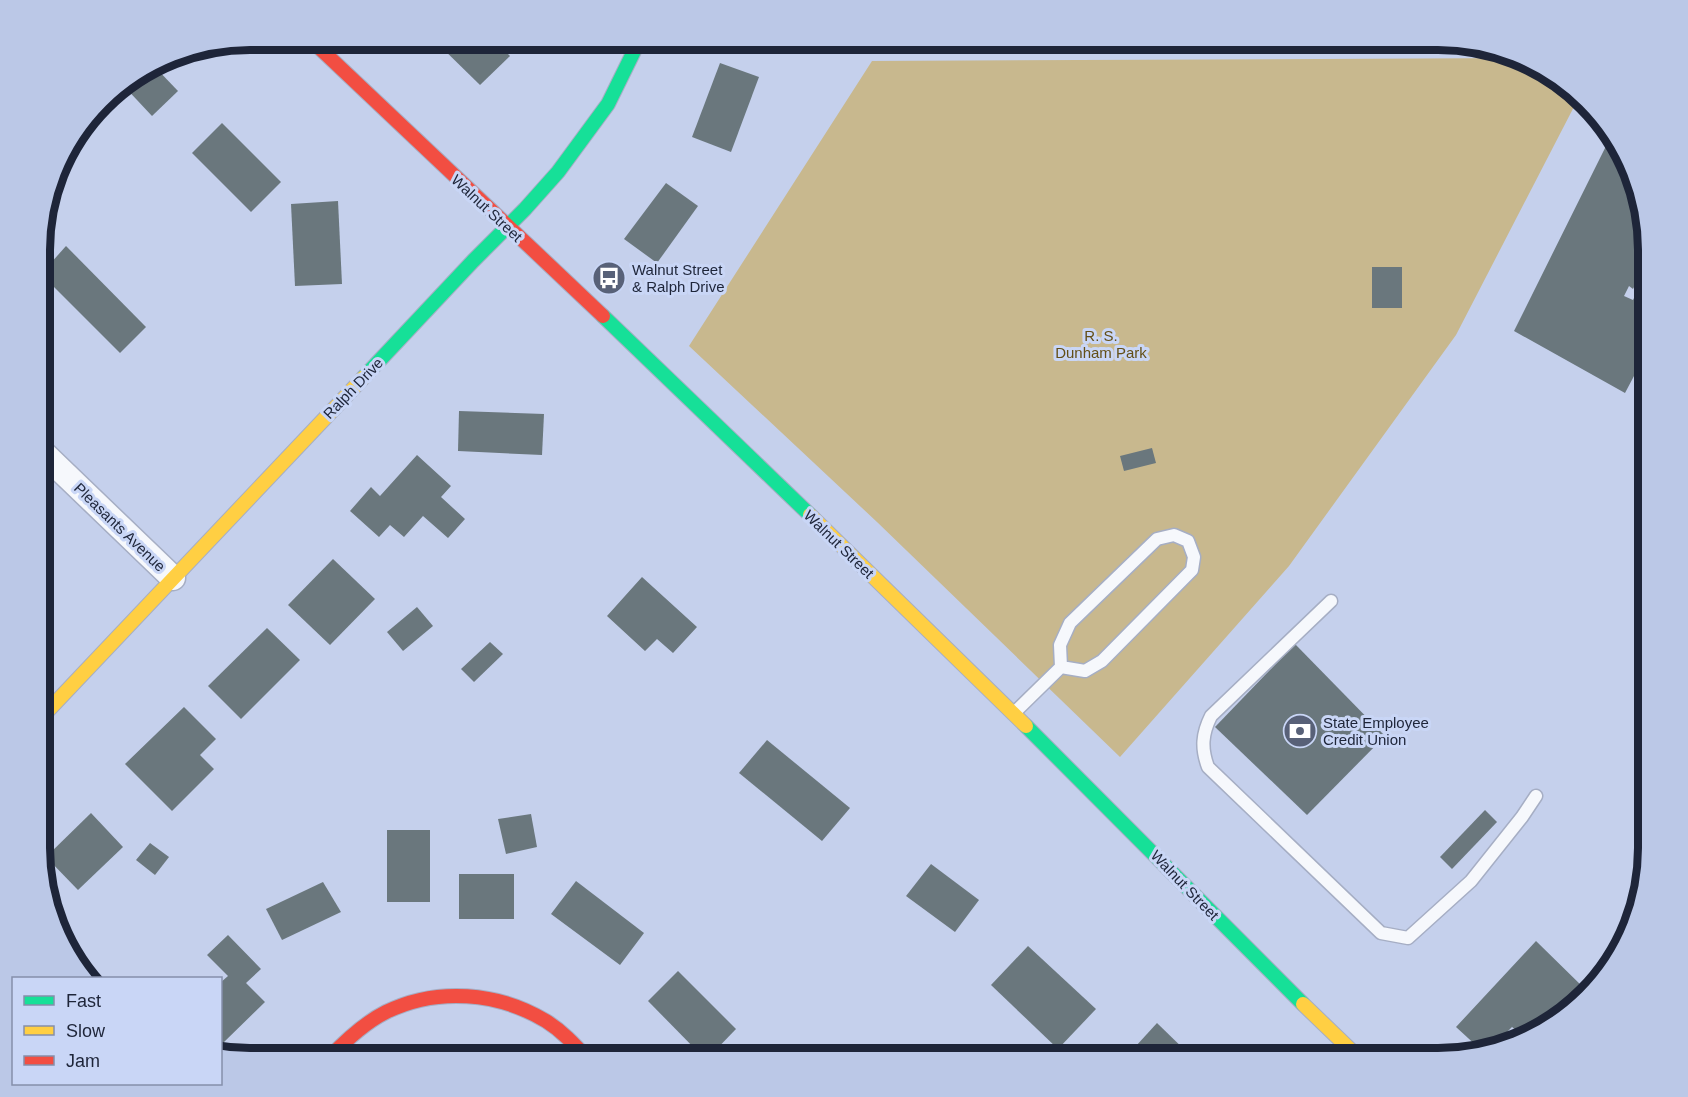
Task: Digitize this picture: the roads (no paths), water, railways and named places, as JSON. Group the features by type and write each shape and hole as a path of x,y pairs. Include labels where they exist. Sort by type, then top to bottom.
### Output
{"main road":[{"name":"Walnut Street","path":"322,50 631,342 1014,714 1348,1047"},
{"name":"Ralph Drive","path":"50,708 473,261 508,228 567,162 604,111 635,50"},
{"path":"340,1048 369,1022 394,1008 423,999 449,996 477,996 522,1008 548,1021 573,1040 579,1048"}],"street":[{"name":"Pleasants Avenue","path":"50,460 172,578"}],"lane":[{"path":"1014,714 1061,667 1060,645 1070,623 1156,538 1174,535 1188,541 1194,557 1191,570 1102,661 1085,671 1061,667"},
{"path":"1331,601 1211,716 1205,728 1203,742 1208,767 1330,885 1381,933 1408,938 1471,880 1536,796"}],"place":[{"name":"Walnut Street & Ralph Drive","path":"609,278"},
{"name":"State Employee Credit Union","path":"1300,731"}],"park label":[{"name":"R. S. Dunham Park","path":"1101,344"}]}
